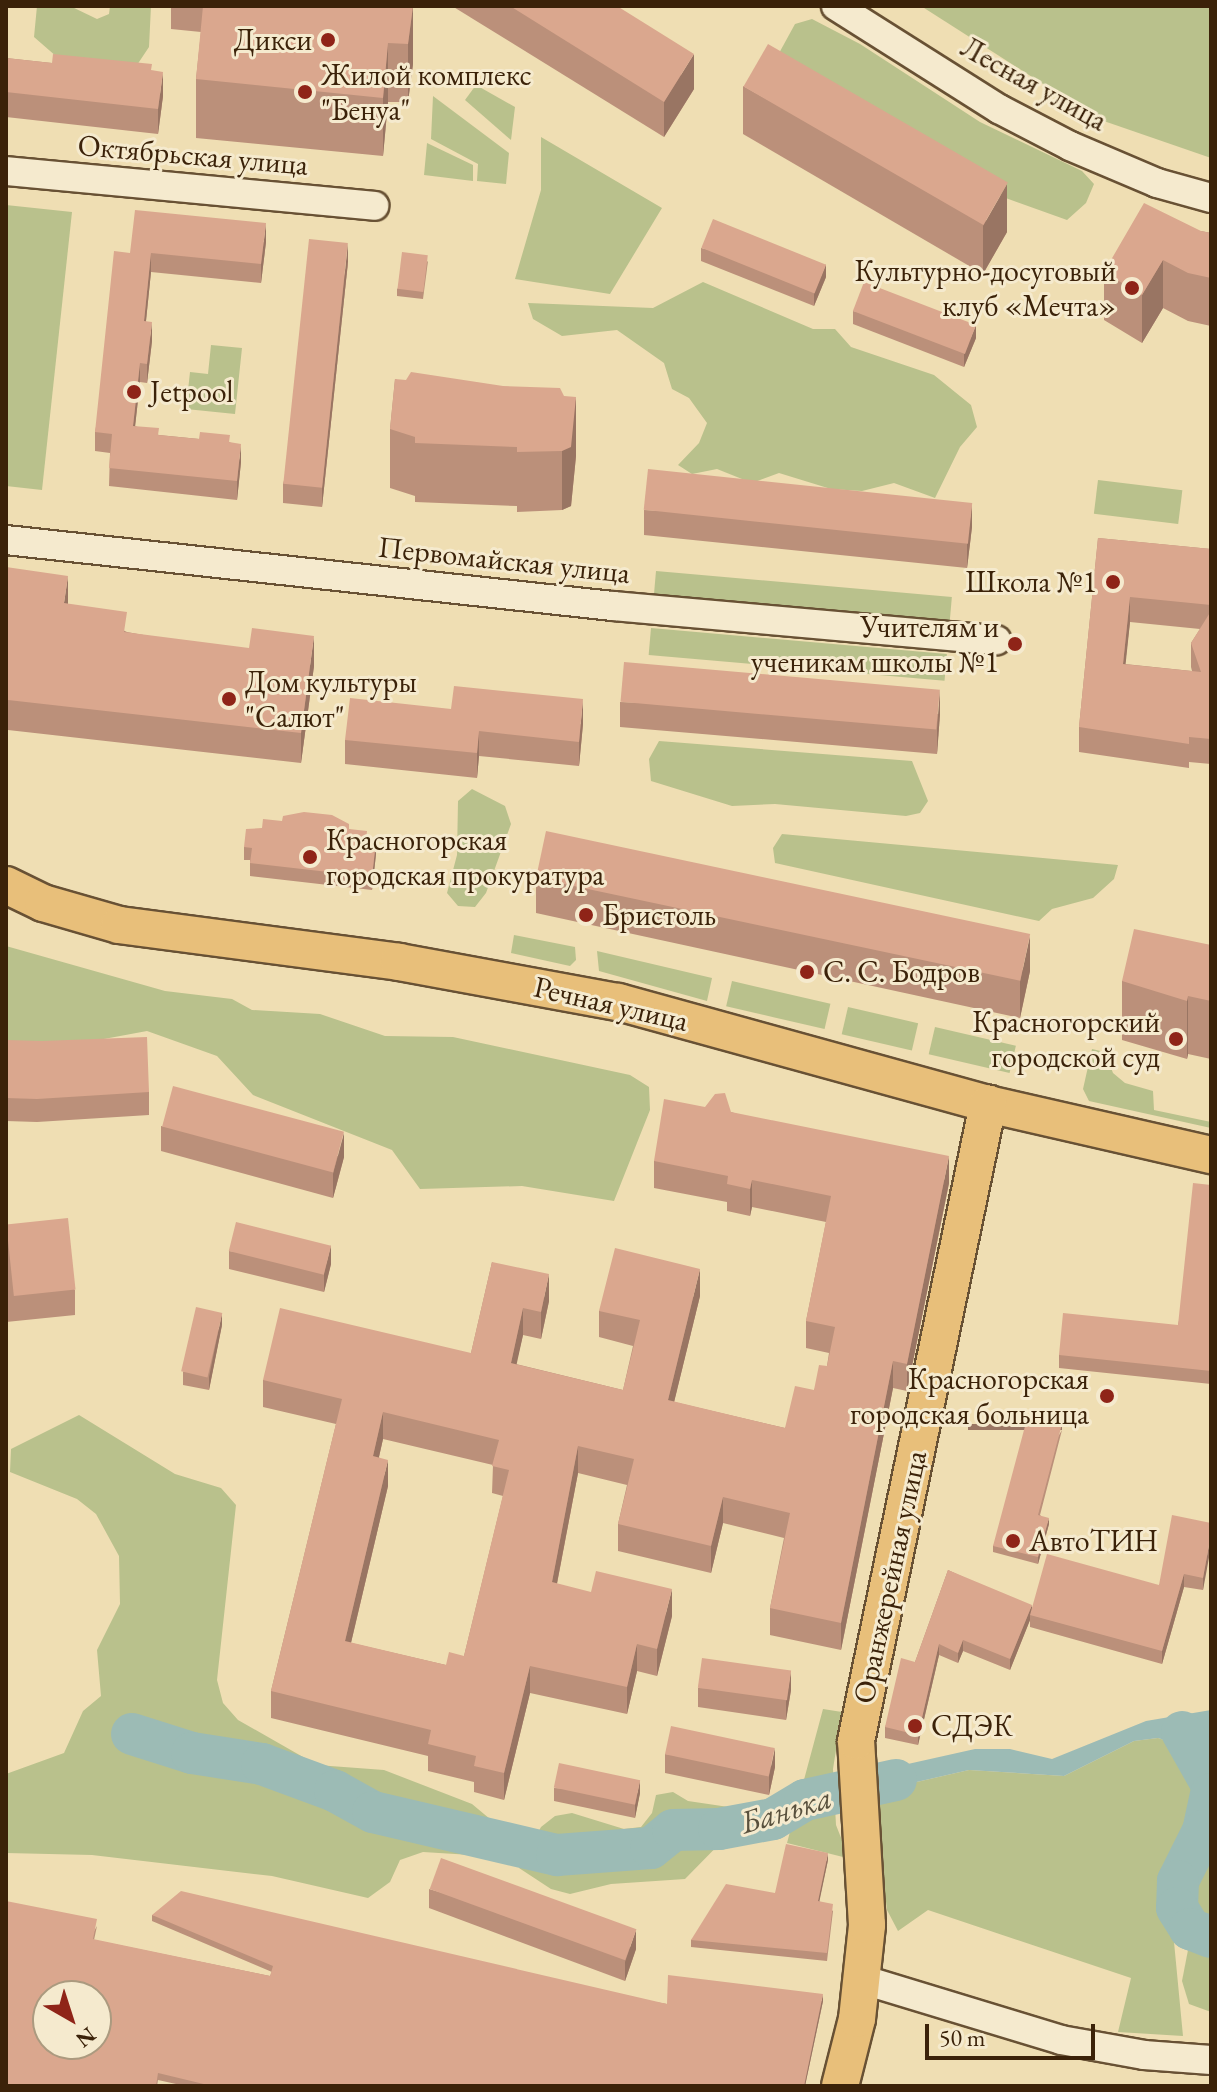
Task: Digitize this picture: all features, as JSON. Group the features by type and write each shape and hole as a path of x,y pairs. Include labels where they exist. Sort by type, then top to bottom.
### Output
{"main road":[{"name":"Речная улица","path":"6,885 43,903 119,925 399,962 618,1002 988,1104 1211,1155"},
{"name":"Оранжерейная улица","path":"840,2086 864,1980 867,1925 855,1769 863,1706 988,1104"}],"street":[{"name":"Лесная улица","path":"836,6 999,109 1070,146 1157,183 1211,198"},
{"name":"Октябрьская улица","path":"6,171 374,206"},
{"name":"Первомайская улица","path":"6,540 613,606 996,640"},
{"path":"864,1980 910,1990 1061,2040 1211,2060"}],"green space":[{"path":"37,6 70,6 97,19 109,14 110,6 151,6 149,47 135,68 65,64 34,37"},
{"path":"921,6 1211,6 1211,158 1098,119"},
{"path":"812,19 860,44 980,122 1082,171 1094,184 1086,203 1067,220 1003,197 772,66 795,24"},
{"path":"476,85 515,107 511,140 465,100"},
{"path":"433,96 509,153 506,184 477,181 478,164 431,139"},
{"path":"541,137 662,208 610,294 515,279 541,190"},
{"path":"427,143 473,165 473,181 424,175"},
{"path":"6,205 72,212 42,490 6,486"},
{"path":"703,282 813,329 835,329 851,347 934,375 971,405 977,427 960,447 935,498 894,483 862,491 831,489 779,473 752,483 717,469 692,474 678,465 699,443 707,423 689,398 672,389 664,363 617,330 562,336 533,319 528,303 653,308"},
{"path":"211,345 242,348 235,414 186,409 190,372 208,374"},
{"path":"1098,480 1182,490 1178,524 1094,514"},
{"path":"656,571 952,597 950,623 654,597"},
{"path":"651,628 947,654 945,681 649,655"},
{"path":"659,741 912,761 928,801 920,813 906,816 775,804 732,806 651,781 649,759"},
{"path":"472,789 505,806 511,824 486,893 475,907 458,906 447,893 457,855 458,801"},
{"path":"782,834 1118,865 1114,879 1093,898 1052,909 1039,921 775,863 773,848"},
{"path":"514,935 575,947 576,960 570,966 511,953"},
{"path":"6,946 165,991 232,999 252,1010 320,1014 385,1036 453,1037 630,1075 649,1087 650,1110 614,1201 522,1186 420,1189 392,1150 253,1095 217,1056 147,1031 50,1049 6,1047"},
{"path":"597,951 712,978 707,1001 599,971"},
{"path":"732,981 830,1004 825,1029 726,1006"},
{"path":"848,1007 918,1023 912,1050 842,1034"},
{"path":"935,1027 1016,1046 1010,1073 929,1054"},
{"path":"1092,1049 1105,1052 1113,1073 1125,1083 1153,1091 1154,1110 1211,1122 1211,1128 1089,1101 1083,1089"},
{"path":"79,1415 175,1474 221,1488 236,1505 217,1680 223,1703 238,1720 317,1765 384,1770 472,1804 490,1819 487,1856 423,1852 400,1860 390,1882 368,1898 272,1876 92,1855 6,1853 6,1774 64,1753 83,1711 101,1696 97,1650 120,1604 119,1556 96,1514 77,1499 10,1472 11,1449"},
{"path":"823,1709 842,1712 833,1769 836,1825 845,1848 843,1862 843,1857 787,1843"},
{"path":"1158,1738 1186,1747 1202,1740 1211,1747 1211,1783 1187,1749 1195,1820 1173,1870 1172,1921 1183,2036 1118,2032 1131,1978 928,1910 898,1931 887,1910 873,1792 969,1770 1064,1776 1134,1741"},
{"path":"673,1792 688,1801 742,1809 736,1827 685,1879 611,1884 570,1894 551,1889 519,1868 541,1827 555,1816 572,1813 624,1829 641,1827 652,1813 656,1795"},
{"path":"1211,1794 1211,1937 1190,1929 1177,1908 1178,1881 1203,1831"},
{"path":"1188,1950 1211,1952 1211,2012 1189,2004 1182,1981"}],"water":[{"path":"1211,1710 1211,1747 1202,1740 1186,1747 1158,1738 1134,1741 1064,1776 969,1770 873,1792 872,1772 975,1749 1010,1749 1052,1759 1146,1721"}],"building":[{"path":"203,6 413,6 408,44 388,43 383,98 196,79"},
{"path":"510,6 617,6 694,54 664,102"},
{"path":"768,44 1008,182 983,225 744,86"},
{"path":"53,54 152,64 151,70 163,72 158,109 6,92 6,58 52,63"},
{"path":"1144,203 1211,233 1211,278 1188,273 1163,260 1142,295 1104,272"},
{"path":"135,210 266,223 261,264 151,253 144,321 152,322 147,364 140,363 133,426 159,428 158,435 199,439 200,432 230,435 229,442 241,444 237,481 109,468 112,434 95,432 114,251 130,253"},
{"path":"713,219 826,265 815,293 701,248"},
{"path":"309,239 348,243 322,488 283,484"},
{"path":"402,252 428,255 423,292 397,289"},
{"path":"864,282 976,325 965,354 853,311"},
{"path":"411,372 503,386 560,388 564,396 576,397 571,447 562,451 517,452 517,447 415,443 415,437 390,429 395,379 406,380"},
{"path":"648,469 972,503 968,544 644,510"},
{"path":"1098,538 1211,549 1211,605 1130,597 1123,664 1201,672 1191,643 1211,611 1211,739 1189,737 1189,744 1079,727"},
{"path":"6,567 68,576 64,603 127,612 124,632 249,648 252,628 314,636 301,733 8,700 6,710"},
{"path":"624,662 940,690 936,729 621,702"},
{"path":"454,686 583,699 579,742 479,731 477,753 345,740 350,698 451,709"},
{"name":"Красногорская городская прокуратура","path":"304,812 332,815 349,824 349,829 367,831 366,840 376,841 372,877 250,863 252,848 244,847 246,829 262,828 263,819 282,821 283,816"},
{"path":"546,831 1030,934 1020,981 536,878"},
{"path":"1134,929 1211,945 1211,1001 1188,996 1187,1001 1122,981"},
{"path":"147,1037 149,1092 6,1098 6,1040"},
{"path":"173,1086 344,1132 333,1172 162,1127"},
{"path":"725,1093 731,1112 949,1156 907,1364 893,1361 841,1623 770,1608 790,1513 723,1497 711,1546 618,1524 634,1459 578,1446 552,1582 591,1592 596,1571 672,1589 657,1649 637,1644 627,1687 530,1666 504,1773 474,1766 476,1756 428,1744 431,1730 271,1691 342,1399 263,1380 280,1308 471,1353 492,1262 549,1274 541,1312 523,1308 511,1363 623,1390 640,1320 599,1311 615,1248 700,1269 668,1400 785,1428 795,1386 814,1390 819,1365 827,1366 835,1327 806,1321 831,1196 752,1180 750,1189 727,1184 728,1176 654,1161 664,1099 705,1107 715,1094","holes":["383,1412 499,1440 492,1466 509,1470 464,1656 449,1652 446,1665 345,1641 388,1460 373,1456"]},
{"path":"1193,1183 1211,1185 1211,1371 1059,1355 1063,1313 1178,1325"},
{"path":"68,1218 76,1290 14,1296 6,1224"},
{"path":"236,1222 331,1246 324,1275 229,1251"},
{"path":"196,1307 222,1313 207,1377 181,1371"},
{"path":"1028,1415 1062,1424 1038,1515 1049,1518 1038,1557 993,1546"},
{"path":"1172,1515 1211,1523 1211,1534 1203,1578 1184,1574 1162,1651 1030,1615 1047,1554 1159,1585"},
{"path":"948,1570 1032,1605 1010,1659 963,1640 958,1653 939,1644 918,1735 885,1727 901,1658 915,1662"},
{"path":"702,1658 791,1671 787,1700 698,1688"},
{"path":"671,1726 775,1748 769,1776 665,1754"},
{"path":"559,1763 640,1780 635,1805 554,1787"},
{"path":"786,1844 828,1853 818,1901 833,1904 827,1953 691,1940 726,1884 775,1893"},
{"path":"441,1858 636,1929 625,1960 430,1889"},
{"path":"181,1891 667,2004 668,1975 823,1994 804,2086 212,2086 158,2073 156,2086 6,2086 6,1901 97,1919 93,1939 270,1976 273,1966 152,1915"}],"waterway":[{"path":"1182,1732 1211,1783"},
{"name":"Банька","path":"132,1734 192,1753 262,1764 335,1791 373,1812 557,1855 651,1848 673,1830 719,1829 773,1819 805,1800 896,1780"},
{"path":"1211,1794 1203,1831 1178,1881 1177,1908 1190,1929 1211,1937"}],"place":[{"name":"Дикси","path":"328,40"},
{"name":"Жилой комплекс \"Бенуа\"","path":"305,92"},
{"name":"Культурно-досуговый клуб «Мечта»","path":"1132,288"},
{"name":"Jetpool","path":"134,392"},
{"name":"Школа №1","path":"1113,582"},
{"name":"Учителям и ученикам школы №1","path":"1015,644"},
{"name":"Дом культуры \"Салют\"","path":"229,699"},
{"name":"Красногорская городская прокуратура","path":"310,857"},
{"name":"Бристоль","path":"586,915"},
{"name":"С. С. Бодров","path":"807,972"},
{"name":"Красногорский городской суд","path":"1176,1039"},
{"name":"Красногорская городская больница","path":"1107,1396"},
{"name":"АвтоТИН","path":"1013,1541"},
{"name":"СДЭК","path":"915,1726"}]}
